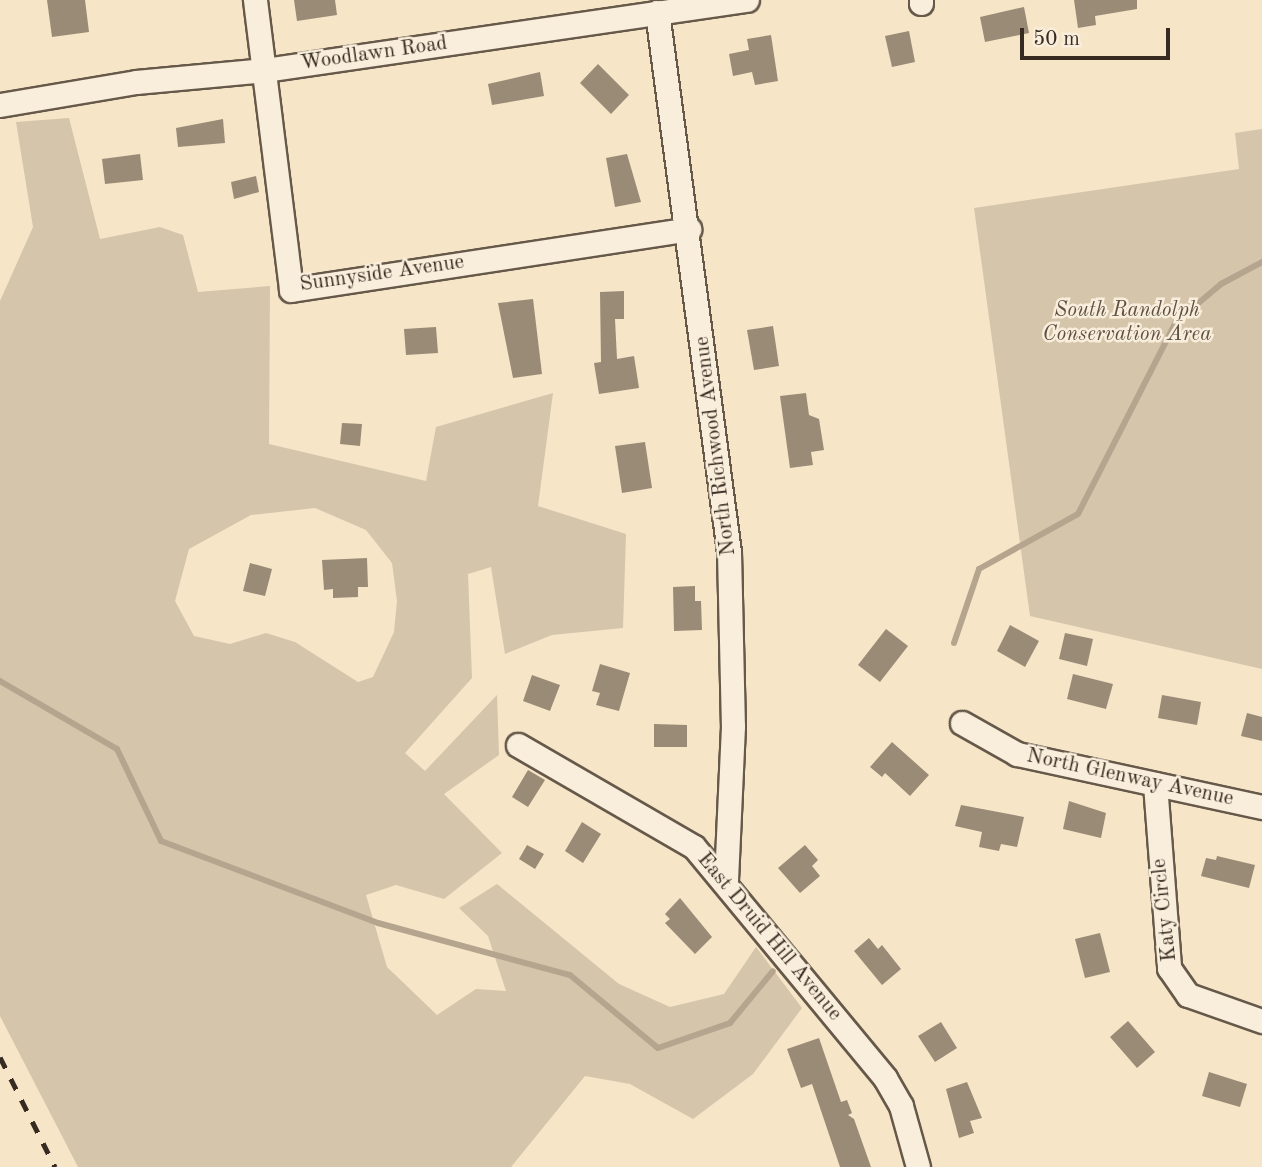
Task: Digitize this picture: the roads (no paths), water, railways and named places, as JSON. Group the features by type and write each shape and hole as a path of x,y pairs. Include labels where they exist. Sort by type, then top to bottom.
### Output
{"street":[{"path":"255,0 265,70"},
{"name":"Woodlawn Road","path":"0,105 136,82 265,70 660,8 747,0"},
{"name":"North Richwood Avenue","path":"660,8 729,552 733,726 726,884"},
{"name":"Sunnyside Avenue","path":"265,70 291,290 689,229"},
{"name":"North Glenway Avenue","path":"962,723 1017,754 1262,807"},
{"name":"East Druid Hill Avenue","path":"518,745 694,847 885,1078 901,1106 918,1167"},
{"name":"Katy Circle","path":"1155,783 1169,968 1188,995 1262,1021"}],"waterway":[{"path":"954,643 979,569 1078,514 1176,322 1221,284 1262,262"},
{"path":"0,681 117,749 161,841 378,923 570,975 658,1048 730,1023 773,971"}],"railway":[{"path":"0,1057 55,1167"}],"park label":[{"name":"South Randolph Conservation Area","path":"1127,323"}]}
